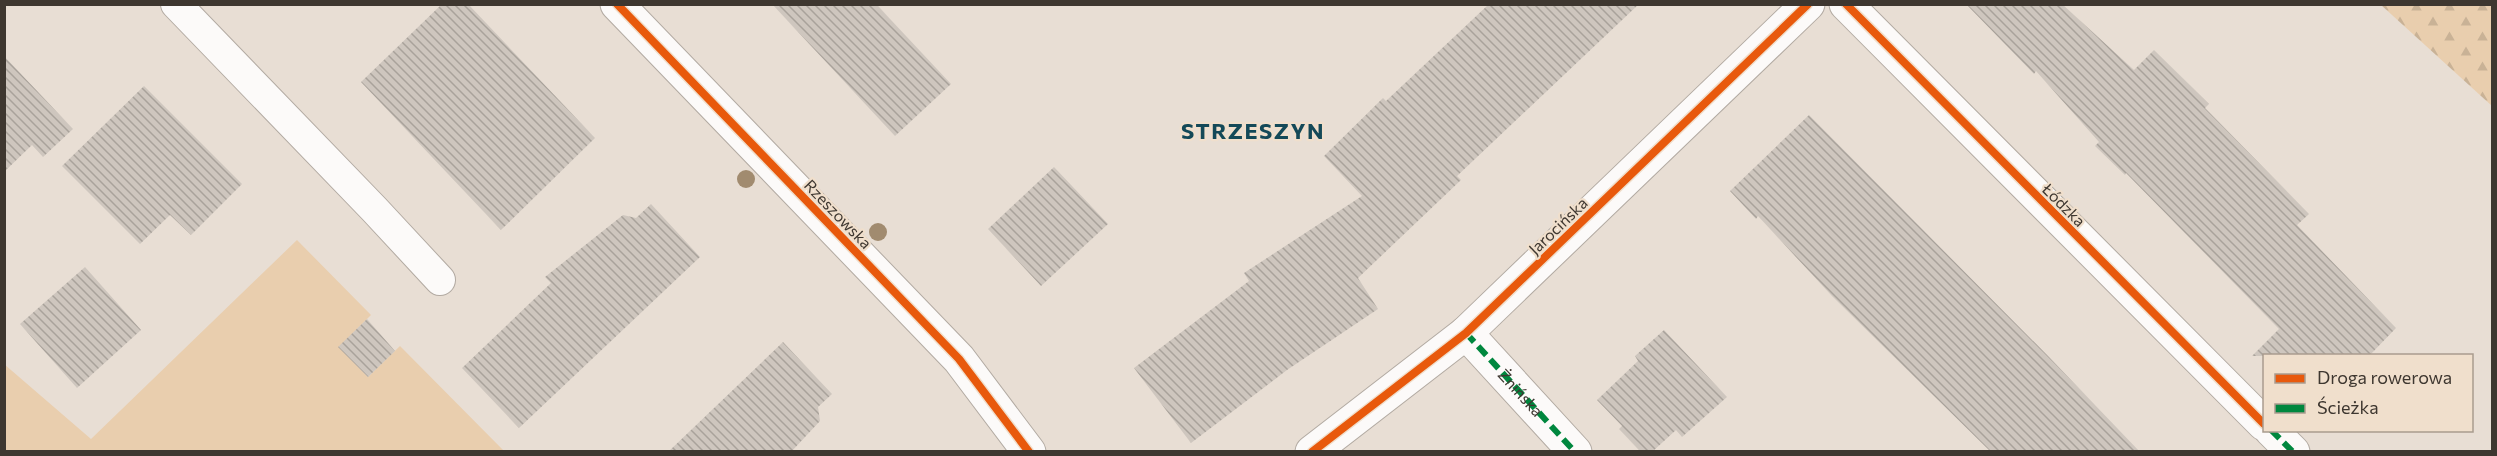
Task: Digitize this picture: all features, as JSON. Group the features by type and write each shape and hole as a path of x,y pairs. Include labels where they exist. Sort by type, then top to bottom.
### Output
{"street":[{"name":"Rzeszowska","path":"617,4 959,358 1029,452"},
{"name":"Jarocińska","path":"1312,452 1466,333 1809,4"},
{"name":"Łódzka","path":"1846,4 2263,422"},
{"name":"Żnińska","path":"1466,333 1575,452"},
{"path":"2273,432 2293,452"}],"lane":[{"path":"176,4 374,208 440,280"}],"green space":[{"path":"2381,5 2492,5 2492,106"},
{"path":"297,240 371,315 339,347 368,377 400,346 504,451 5,451 4,364 91,439"}],"building":[{"path":"442,4 468,4 595,138 501,230 361,82"},
{"path":"772,4 876,4 951,84 895,136"},
{"path":"1489,4 1639,4 1457,176 1461,180 1358,278 1378,309 1287,370 1191,443 1134,368 1249,281 1244,273 1362,196 1324,156 1383,98 1386,101"},
{"path":"1966,4 2062,4 2134,70 2154,50 2209,104 2205,108 2309,214 2297,225 2396,328 2371,354 2263,354 2263,356 2252,356 2279,329 2126,173 2125,175 2095,146 2099,142 2036,71 2034,74"},
{"path":"4,56 73,129 43,157 32,145 4,172"},
{"path":"144,86 242,184 191,235 170,215 140,244 62,166"},
{"path":"1809,115 2140,452 1991,452 1832,296 1758,216 1756,219 1730,191"},
{"path":"1054,167 1108,224 1041,286 988,229"},
{"path":"651,204 700,257 519,428 462,368 551,283 545,277 623,215 636,218"},
{"path":"85,267 141,330 77,388 20,324"},
{"path":"367,319 395,351 368,377 338,347"},
{"path":"1664,330 1727,397 1682,437 1676,430 1652,452 1641,452 1619,429 1622,426 1597,400 1638,361 1635,356"},
{"path":"783,342 832,394 818,407 820,421 791,452 668,452"}],"marked path":[{"path":"1466,333 1575,452"},
{"path":"2273,432 2293,452"}],"cycle path":[{"path":"617,4 959,359 1029,452"},
{"path":"1312,452 1466,333 1808,4"},
{"path":"1846,4 2263,423"}],"district":[{"name":"STRZESZYN","path":"1253,131"}]}
